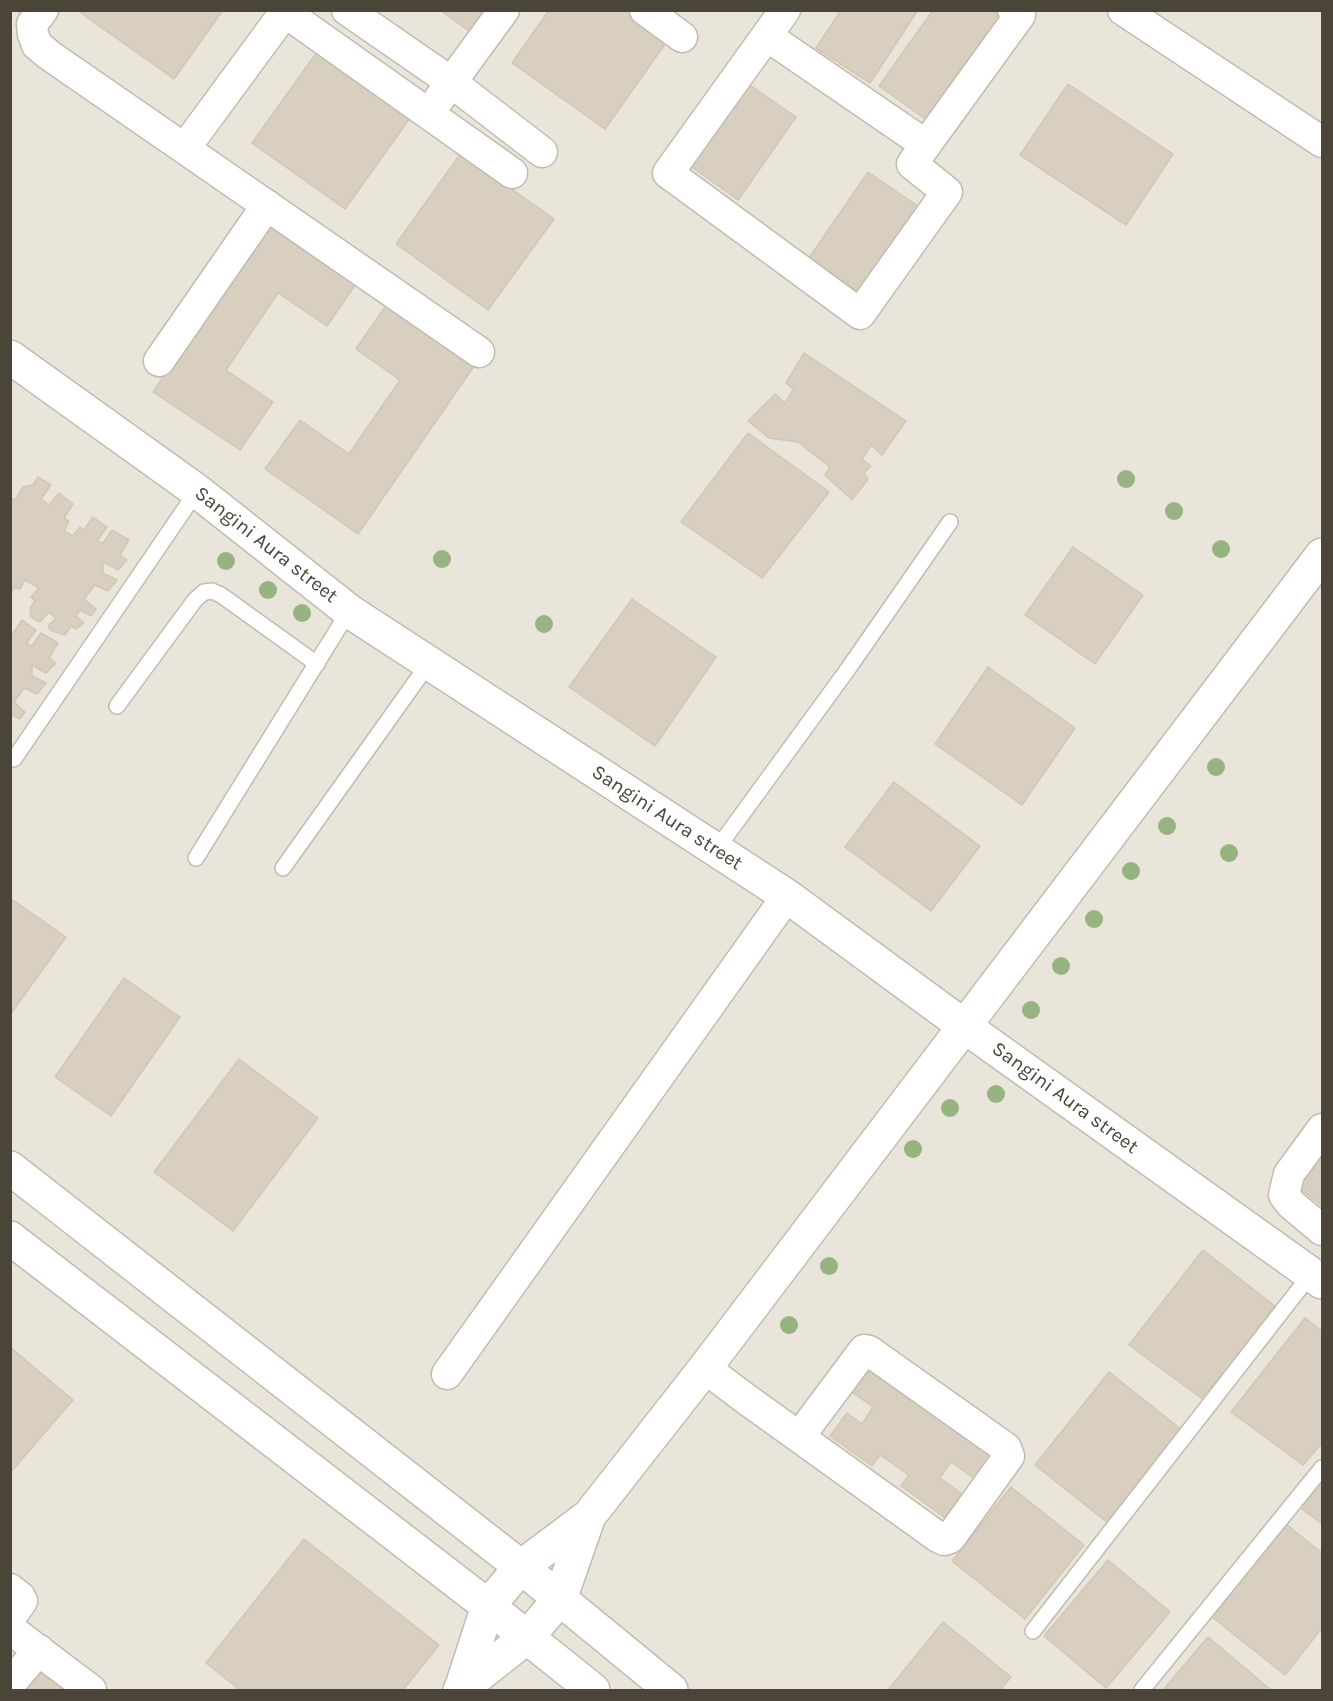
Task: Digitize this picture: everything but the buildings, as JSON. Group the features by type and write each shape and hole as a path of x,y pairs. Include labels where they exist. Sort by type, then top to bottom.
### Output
{"street":[{"path":"43,10 32,24 37,45 480,352"},
{"path":"347,10 450,82 542,152"},
{"path":"429,114 504,10"},
{"path":"645,10 682,37"},
{"path":"785,10 668,173 860,314 947,192 912,164 1020,15 1013,10"},
{"path":"1123,10 1323,142"},
{"path":"185,148 283,11 512,173"},
{"path":"767,36 926,145"},
{"path":"159,361 267,205"},
{"name":"Sangini Aura street","path":"10,357 197,491 350,611 787,896 964,1026 1319,1272"},
{"path":"461,1690 488,1606 521,1567 589,1516 705,1368 1323,555"},
{"path":"447,1374 787,896"},
{"path":"1323,1129 1288,1174 1284,1195 1291,1204 1323,1230"},
{"path":"10,1168 521,1567 671,1690"},
{"path":"10,1238 488,1606 593,1690"},
{"path":"705,1368 799,1437 944,1540 951,1538 1010,1456 1006,1448 869,1351 864,1350 799,1437"},
{"path":"461,1690 527,1637 560,1599 589,1516"},
{"path":"10,1589 22,1601 10,1618"},
{"path":"10,1629 90,1690"},
{"path":"10,1684 39,1650"}],"lane":[{"path":"14,759 197,491"},
{"path":"716,850 848,669 950,522"},
{"path":"117,706 195,600 204,592 212,591 221,595 317,664"},
{"path":"196,858 350,611"},
{"path":"283,868 429,663"},
{"path":"1033,1630 1319,1272"},
{"path":"1142,1690 1323,1468"}],"shaded area":[{"path":"11,11 1322,11 1322,1690 11,1690"}]}
